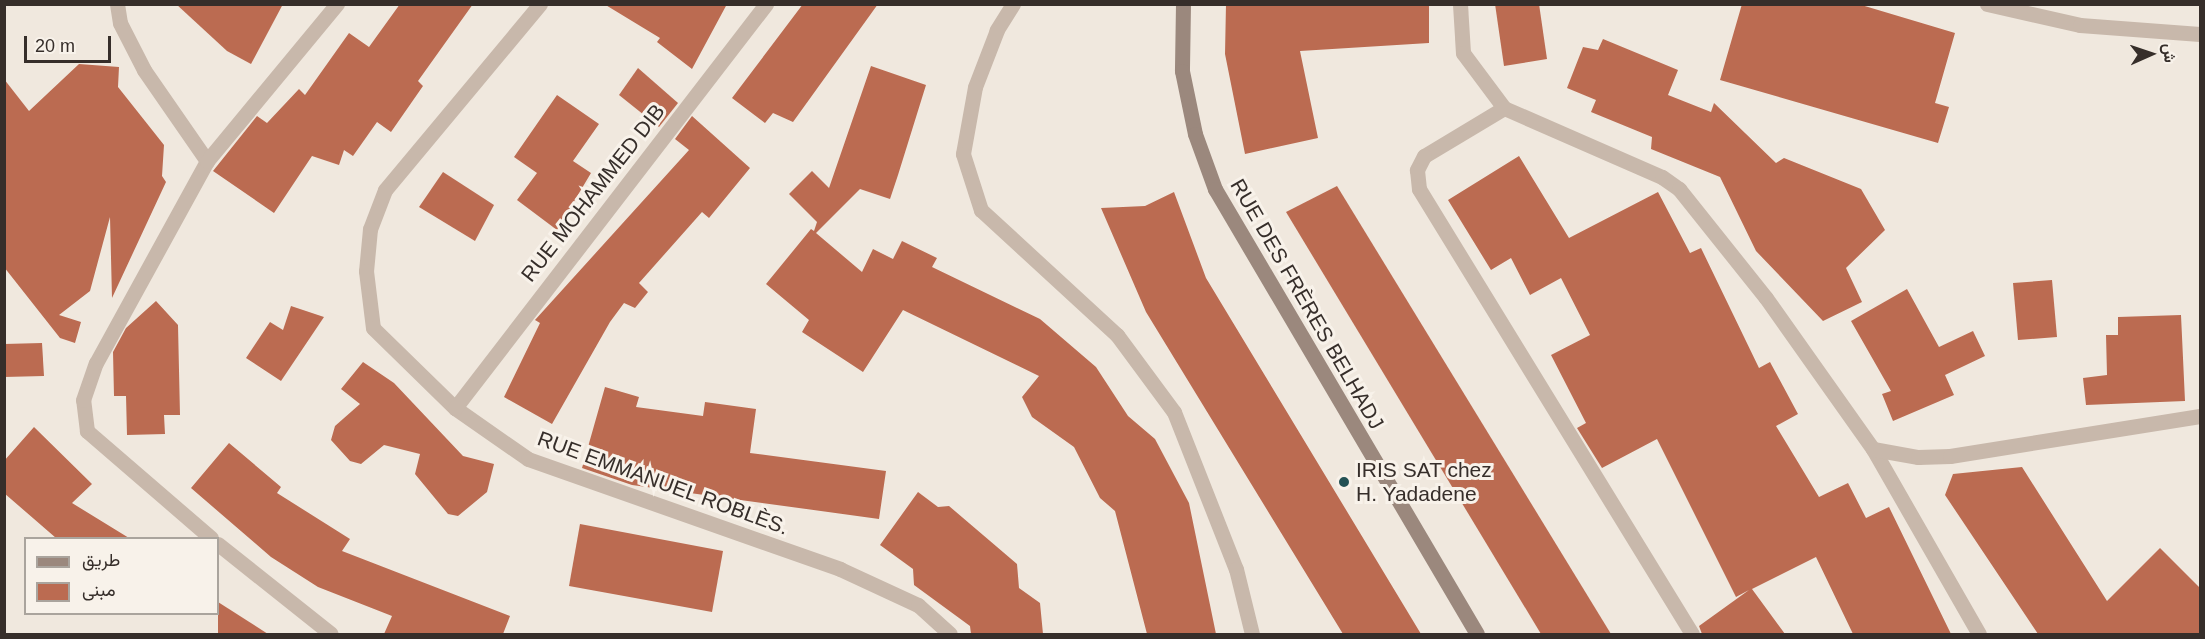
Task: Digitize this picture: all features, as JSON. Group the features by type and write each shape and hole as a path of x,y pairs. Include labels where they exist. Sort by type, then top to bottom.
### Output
{"main road":[{"name":"RUE DES FRÈRES BELHADJ","path":"1183,4 1182,70 1195,134 1215,189 1477,634"}],"street":[{"path":"117,4 120,23 144,70 207,161"},
{"path":"210,537 87,431 83,400 96,363 207,161 337,4"},
{"name":"RUE EMMANUEL ROBLÈS.","path":"540,4 385,190 370,229 366,272 373,328 454,408 528,459 840,569 918,605 950,634"},
{"name":"RUE MOHAMMED DIB","path":"454,408 766,4"},
{"path":"1013,4 997,30 975,87 963,154 981,210 1117,335 1173,412 1236,569 1252,634"},
{"path":"1460,4 1463,53 1503,108 1662,177 1679,189 1766,298 1873,450 1979,634"},
{"path":"1987,4 2080,26 2200,34"},
{"path":"1503,108 1424,156 1417,170 1419,189 1692,634"},
{"path":"1873,450 1918,457 1950,456 2200,416"},
{"path":"219,545 331,634"}],"building":[{"path":"176,4 283,4 251,64 227,51"},
{"path":"400,4 473,4 418,81 423,86 391,132 377,122 353,156 344,150 339,165 312,156 274,213 213,171 257,116 267,123 299,89 305,95 349,33 369,47"},
{"path":"604,4 727,4 692,69 657,42 660,38"},
{"path":"803,4 878,4 793,122 773,113 765,123 732,98"},
{"path":"1226,4 1429,4 1429,43 1300,51 1318,138 1245,154 1225,54"},
{"path":"1495,4 1539,4 1547,59 1504,66"},
{"path":"1742,4 1858,4 1955,33 1935,103 1949,107 1938,143 1720,80"},
{"path":"1603,39 1678,70 1668,95 1711,112 1714,103 1776,163 1784,158 1861,189 1885,230 1846,268 1862,302 1823,321 1756,251 1720,177 1651,149 1652,137 1591,112 1596,100 1567,88 1583,47 1598,50"},
{"path":"79,64 119,67 118,87 164,145 162,176 166,182 112,298 110,217 90,291 59,315 81,322 75,343 60,338 4,267 4,79 29,111"},
{"path":"871,66 926,85 898,175 890,199 860,189 816,233 862,272 873,249 893,259 902,241 937,258 932,267 1040,319 1096,367 1128,416 1155,439 1189,503 1216,634 1147,634 1115,511 1100,498 1074,447 1032,417 1022,397 1039,376 903,310 863,372 802,332 809,320 766,284 811,229 814,231 817,222 789,194 812,171 829,188"},
{"path":"638,68 678,103 659,127 619,95"},
{"path":"557,95 599,124 573,161 591,173 557,230 517,200 537,173 514,157"},
{"path":"692,116 750,168 709,218 702,212 639,283 648,292 635,308 624,303 610,322 552,424 504,397 540,323 535,320 689,150 675,139"},
{"path":"1519,156 1569,238 1658,192 1690,253 1701,248 1759,368 1770,362 1798,414 1776,426 1819,497 1848,483 1866,518 1889,507 1951,634 1853,634 1816,557 1752,589 1785,634 1702,634 1699,626 1749,590 1736,597 1657,439 1602,468 1577,428 1586,423 1551,355 1590,335 1561,278 1530,295 1511,258 1491,270 1448,200"},
{"path":"443,172 494,205 475,241 419,207"},
{"path":"1337,186 1611,634 1541,634 1286,212"},
{"path":"1174,192 1206,278 1421,634 1343,634 1146,312 1101,208 1145,206"},
{"path":"2052,280 2057,337 2018,340 2013,283"},
{"path":"1907,289 1939,347 1973,331 1985,356 1945,375 1954,395 1893,421 1882,394 1891,391 1851,321"},
{"path":"156,301 178,325 180,415 164,415 165,434 127,435 126,396 114,396 113,352 126,328"},
{"path":"291,306 324,317 281,381 246,358 270,322 283,330"},
{"path":"2181,315 2185,401 2086,405 2083,378 2107,375 2106,335 2118,335 2118,317"},
{"path":"42,343 44,376 4,377 4,344"},
{"path":"363,362 394,383 463,456 494,464 487,492 458,516 448,514 415,474 420,454 384,445 361,464 350,461 331,440 335,426 360,404 341,389"},
{"path":"605,387 639,397 636,407 703,416 705,402 756,409 750,453 886,471 879,519 632,485 582,468"},
{"path":"34,427 92,484 72,503 127,537 55,537 4,493 4,461"},
{"path":"229,443 281,487 277,493 350,539 342,551 510,616 503,634 384,634 392,616 318,587 271,557 191,488"},
{"path":"2022,467 2107,601 2160,548 2200,588 2200,634 2038,634 1945,495 1953,474"},
{"path":"918,492 938,507 949,506 1017,564 1019,588 1040,603 1043,634 971,634 970,626 914,585 913,569 880,545"},
{"path":"580,524 723,551 712,612 569,586"},
{"path":"219,603 268,634 218,634"}],"place":[{"name":"IRIS SAT chez H. Yadadene","path":"1344,482"}]}
